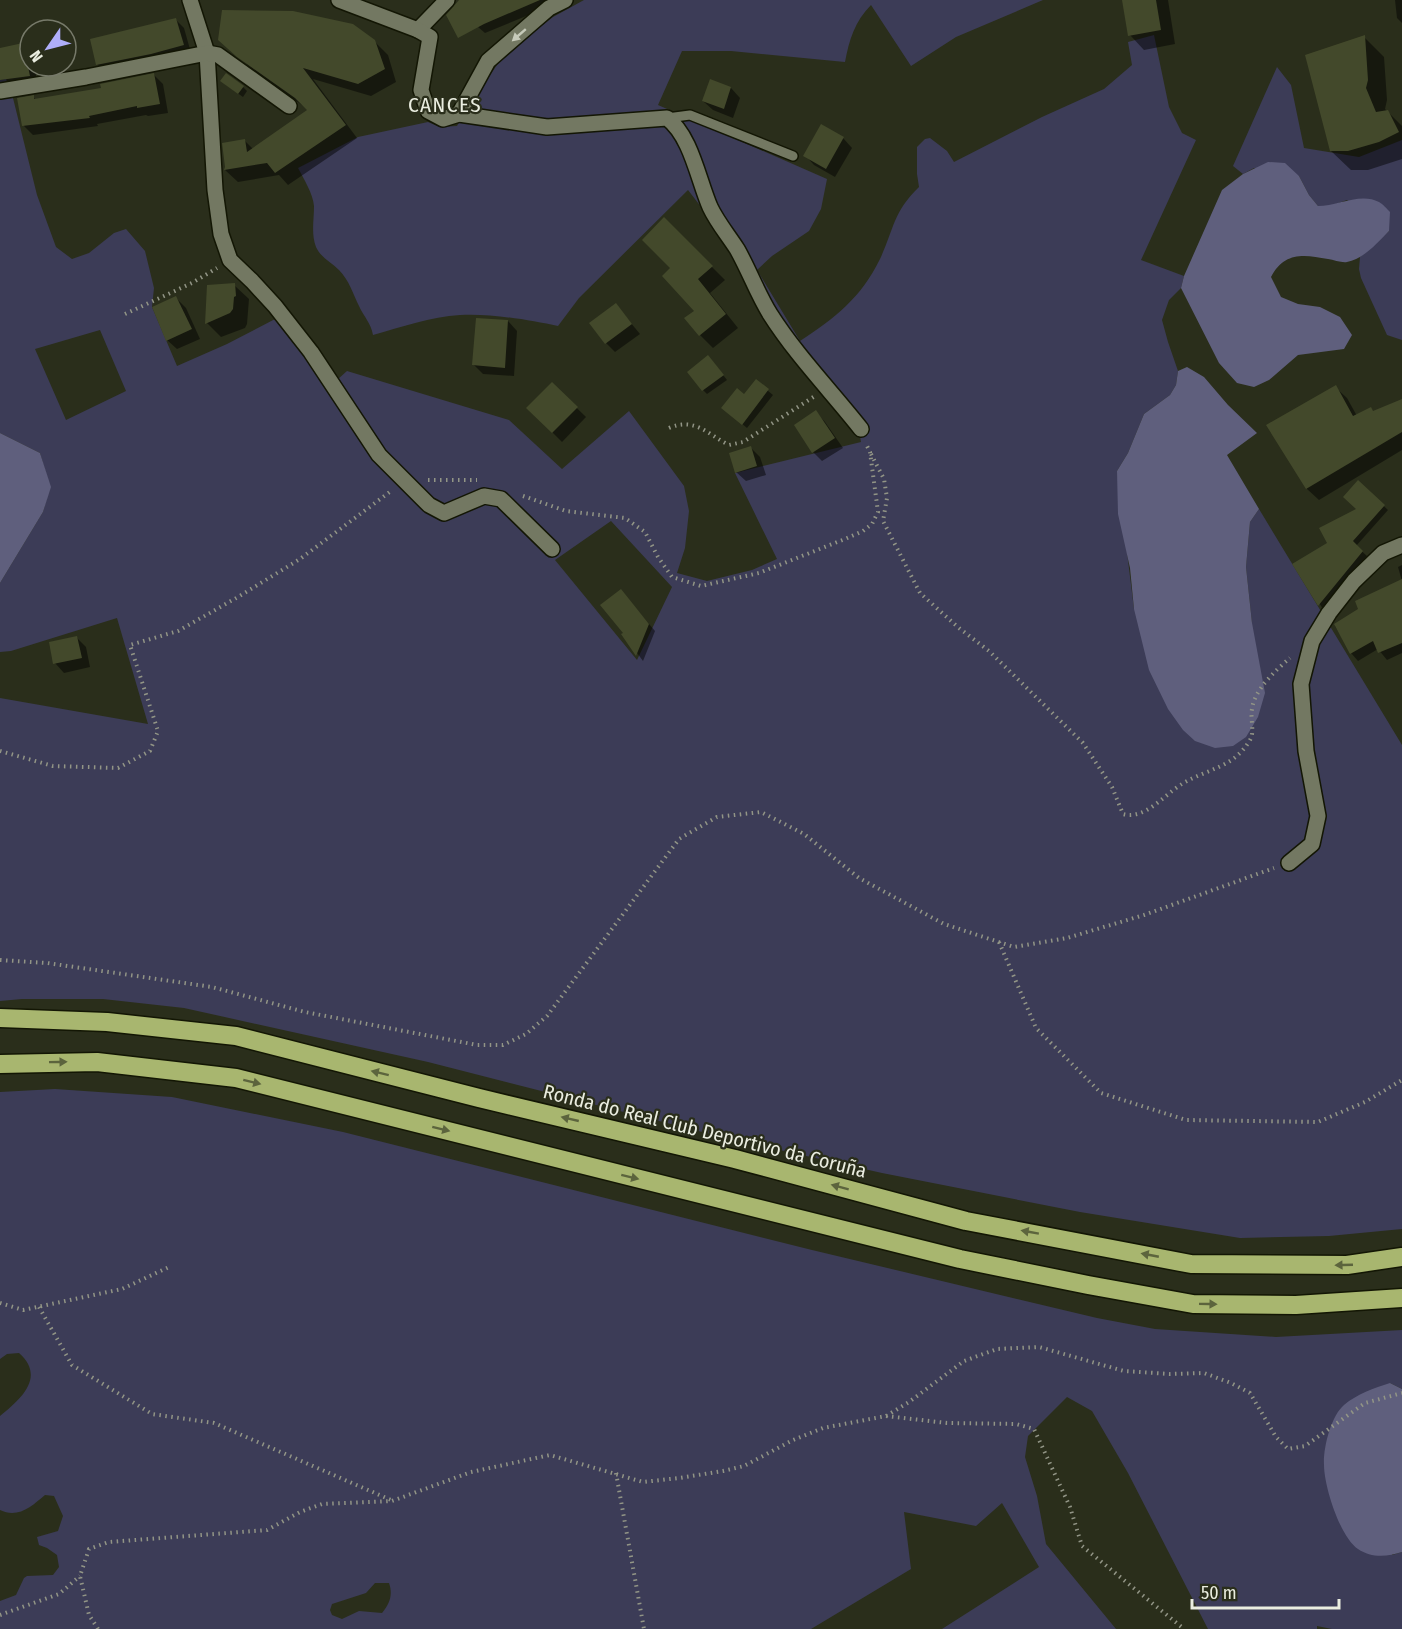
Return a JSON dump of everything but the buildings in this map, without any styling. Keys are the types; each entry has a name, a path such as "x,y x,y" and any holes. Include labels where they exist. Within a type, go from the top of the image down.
{"highway":[{"name":"Ronda do Real Club Deportivo da Coruña","path":"0,1018 107,1022 236,1036 479,1098 735,1159 966,1221 1191,1264 1347,1265 1402,1257"},
{"path":"0,1064 97,1062 236,1078 960,1259 1088,1286 1192,1304 1296,1305 1402,1298"}],"street":[{"path":"190,0 207,53 215,190 220,234 230,260 282,315 311,352 380,455 429,505 444,513 484,496 501,499 552,549"},
{"path":"339,0 418,30 430,37 421,90 428,111 443,119 459,114 547,127 667,117 677,125 711,209 738,252 765,306 793,346 861,429"},
{"path":"418,30 447,0"},
{"path":"459,114 488,62 549,8 565,0"},
{"path":"0,91 207,53 218,55 289,106"},
{"path":"1289,863 1312,844 1318,816 1306,751 1301,684 1312,641 1329,613 1354,581 1383,553 1402,545"}],"lane":[{"path":"667,117 690,115 793,156"}],"path":[{"path":"125,314 192,283 230,260"},
{"path":"669,428 688,424 701,428 729,445 743,442 828,387"},
{"path":"861,429 884,479 887,498 883,521 920,593 989,651 1083,743 1112,788 1123,814 1130,816 1151,808 1183,783 1200,777 1239,756 1252,738 1252,707 1258,693 1285,662 1312,641"},
{"path":"519,494 566,511 625,518 645,532 672,577 701,586 759,573 845,539 872,524 878,512 869,450"},
{"path":"0,751 53,766 118,768 150,751 158,731 130,645 178,631 238,597 300,559 375,505 404,480 481,480"},
{"path":"0,960 48,963 212,987 305,1012 477,1045 503,1045 526,1034 547,1016 679,840 717,817 761,812 804,834 859,878 944,924 1014,947 1067,938 1144,915 1289,863"},
{"path":"999,942 1036,1028 1101,1093 1186,1120 1318,1122 1365,1102 1402,1080"},
{"path":"0,1303 23,1310 122,1289 169,1267"},
{"path":"39,1306 72,1365 152,1414 214,1423 392,1501"},
{"path":"885,1416 909,1402 964,1361 997,1349 1040,1347 1124,1371 1170,1374 1204,1372 1231,1383 1250,1394 1276,1437 1288,1449 1305,1446 1365,1403 1402,1393"},
{"path":"0,1615 59,1594 80,1576 89,1549 109,1542 267,1530 300,1512 322,1504 392,1501 471,1472 550,1455 643,1482 723,1471 744,1466 793,1440 823,1428 885,1416 947,1423 1016,1424 1034,1430 1070,1507 1082,1546 1184,1629"},
{"path":"616,1473 644,1629"},
{"path":"80,1576 89,1615 98,1629"}],"shaded area":[{"path":"584,0 1043,0 956,37 911,66 871,5 854,31 845,62 731,51 682,51 658,105 827,179 821,209 809,231 772,256 757,270 800,341 846,306 873,273 899,213 919,187 917,147 925,139 930,138 947,151 954,162 1042,117 1104,89 1132,65 1128,42 1154,35 1169,107 1182,133 1196,140 1141,260 1184,276 1181,288 1169,300 1162,320 1178,371 1176,385 1170,395 1144,414 1128,453 1117,471 1134,609 1252,623 1246,567 1250,522 1259,509 1402,745 1402,1229 1329,1236 1240,1238 1080,1212 882,1173 718,1136 428,1062 184,1008 103,999 0,1001 0,698 148,724 117,618 11,651 0,652 0,583 43,512 50,487 40,453 0,433 0,80 6,79 12,94 37,195 56,247 72,259 89,253 114,233 126,229 145,251 154,288 152,307 177,366 227,344 277,318 337,380 347,371 509,420 562,469 629,411 684,486 689,511 685,548 677,573 707,581 752,570 777,559 735,473 861,442 860,436 774,335 712,221 688,190 579,298 558,326 496,316 460,315 427,320 373,335 346,278 316,247 313,232 313,201 298,168 358,137 428,122 440,127 457,126 504,55 553,17","holes":["100,330 126,391 66,420 35,349","611,521 672,587 637,660 555,560"]},
{"path":"1277,67 1291,85 1304,148 1359,157 1402,140 1402,340 1387,335 1359,269 1360,257 1389,231 1347,200 1330,206 1318,206 1299,176 1254,168 1243,174 1233,166"},
{"path":"1268,162 1285,163 1299,176 1318,206 1365,198 1379,202 1390,212 1389,231 1370,250 1353,260 1343,262 1302,256 1288,259 1276,269 1271,277 1281,297 1298,304 1320,307 1340,317 1352,335 1344,349 1298,355 1269,380 1254,387 1237,383 1219,363 1181,288 1184,276 1222,190 1243,174"},
{"path":"1187,367 1204,377 1228,405 1257,433 1227,455 1259,509 1250,522 1246,567 1252,623 1265,693 1258,717 1246,737 1233,746 1215,748 1195,741 1183,730 1168,709 1149,670 1134,609 1130,568 1118,514 1117,471 1128,453 1144,414 1170,395 1176,385 1178,371"},
{"path":"0,433 40,453 51,487 43,512 0,583"},
{"path":"55,1089 172,1097 343,1132 812,1250 1097,1318 1155,1329 1276,1337 1402,1330 1402,1389 1390,1383 1392,1555 1402,1552 1402,1629 1332,1629 1317,1626 1317,1629 1208,1629 1128,1473 1092,1411 1067,1397 1028,1436 1025,1457 1037,1496 1046,1544 1116,1629 942,1629 1039,1567 1002,1503 976,1526 904,1512 911,1569 811,1629 0,1629 0,1601 16,1595 27,1576 53,1575 59,1567 57,1555 39,1545 37,1537 58,1531 63,1516 54,1496 45,1495 30,1507 19,1512 0,1510 0,1416 28,1387 30,1371 27,1362 19,1353 7,1354 0,1359 0,1092","holes":["375,1583 389,1583 390,1599 382,1613 359,1611 342,1619 332,1615 330,1610 332,1604 366,1593"]},
{"path":"1390,1383 1402,1389 1402,1552 1379,1556 1358,1549 1345,1534 1330,1498 1324,1458 1326,1441 1339,1410 1360,1395"}],"district":[{"name":"CANCES","path":"445,105"}]}
